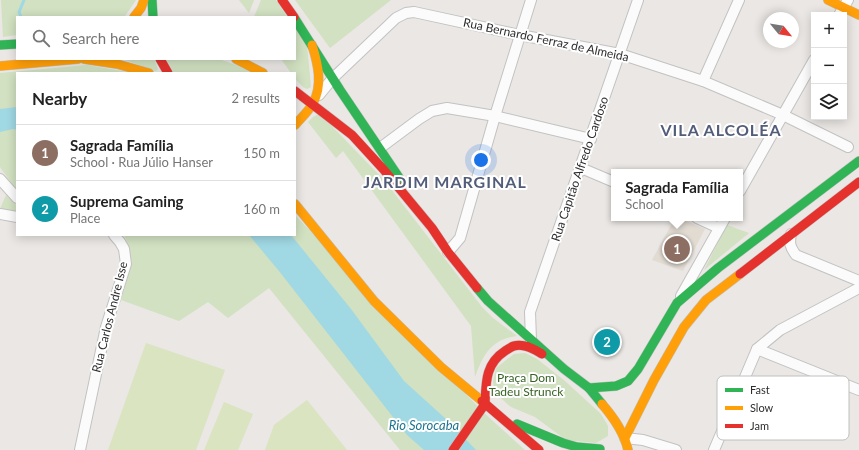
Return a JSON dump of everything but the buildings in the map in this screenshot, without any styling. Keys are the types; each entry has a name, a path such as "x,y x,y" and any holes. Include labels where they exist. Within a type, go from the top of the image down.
{"main road":[{"path":"135,16 142,8 144,0"},
{"path":"152,0 153,16"},
{"path":"282,0 293,16"},
{"path":"828,0 859,15"},
{"path":"296,21 448,252 488,301 564,369"},
{"path":"0,45 16,44"},
{"path":"296,124 313,103 316,96 319,67 312,45"},
{"path":"0,66 62,60"},
{"path":"91,60 117,64 145,72"},
{"path":"161,60 167,72"},
{"path":"238,60 262,72"},
{"path":"296,92 313,103 352,135 384,170 432,228"},
{"path":"589,388 616,386 628,381 638,369 677,303 718,268 859,161"},
{"path":"503,418 563,443 577,447 604,447 625,438 654,380 684,327 706,300 859,182"},
{"path":"296,205 374,301 441,367 539,450"},
{"path":"453,450 486,404 486,384 490,366 497,356 514,345 526,346 537,351 589,388 612,416 625,438 628,450"}],"street":[{"path":"448,252 460,238 495,116 531,0"},
{"name":"Rua Capitão Alfredo Cardoso","path":"528,337 530,312 638,0"},
{"path":"703,81 739,0"},
{"name":"Rua Bernardo Ferraz de Almeida","path":"313,103 333,78 396,18 406,13 414,12 520,35 620,54 703,81 783,115 848,147"},
{"path":"743,186 811,65"},
{"path":"380,148 432,111 447,108 495,116 591,139"},
{"path":"581,168 611,181"},
{"path":"0,179 16,197"},
{"path":"0,185 0,193"},
{"path":"0,214 16,217"},
{"path":"704,221 719,228"},
{"path":"677,303 723,221"},
{"path":"791,234 789,242 796,255 859,281"},
{"name":"Rua Carlos Andre Isse","path":"80,450 106,327 126,264 124,249 115,236"},
{"path":"746,376 757,349 780,330 859,288"},
{"path":"757,349 824,376"},
{"path":"849,386 859,390"},
{"path":"625,438 642,440 676,450"},
{"path":"714,450 718,440"}],"shaded area":[{"path":"673,221 686,221 705,229 683,271 652,260"}],"green space":[{"path":"1,0 136,0 125,16 16,16 16,35 3,37"},
{"path":"239,0 254,0 249,13"},
{"path":"261,0 276,0 286,16 254,16"},
{"path":"295,0 391,0 330,48"},
{"path":"296,29 307,45 311,87 307,89 303,87 296,80 296,72 290,72 282,60 296,60"},
{"path":"125,60 154,60 158,69 156,71"},
{"path":"167,60 222,60 250,72 173,72"},
{"path":"87,65 128,72 16,72 16,190 0,167 0,73"},
{"path":"317,115 322,116 384,180 482,307 493,318 517,336 494,344 485,355 475,377 471,326 343,151 336,158 308,122"},
{"path":"6,195 16,205 16,212 0,209"},
{"path":"296,216 484,413 525,450 400,450 269,288 228,318 208,302 179,321 121,300 132,263 129,247 124,236 296,236"},
{"path":"727,225 749,233 704,270"},
{"path":"146,343 225,370 196,450 108,450"},
{"name":"Praça Dom Tadeu Strunck","path":"525,353 537,359 565,381 601,414 608,426 608,436 596,443 566,440 535,417 511,407 495,393 493,382 496,368 514,354"},
{"path":"307,400 347,450 265,450 274,425"},
{"path":"224,402 253,414 238,450 204,450"}],"water":[{"path":"16,107 16,130 0,132 0,109"},
{"name":"Rio Sorocaba","path":"250,236 292,236 351,309 404,381 447,420 476,450 424,450 407,435"}],"waterway":[{"path":"21,16 19,12 24,0"}],"traffic: fast":[{"path":"152,0 153,16"},
{"path":"296,21 340,90 400,179"},
{"path":"0,45 16,44"},
{"path":"589,388 616,386 628,381 638,369 677,303 718,268 859,161"},
{"path":"477,288 488,301 564,369 589,388 602,404"},
{"path":"517,424 563,443 577,447 600,449"}],"traffic: slow":[{"path":"135,16 141,8 144,0"},
{"path":"828,0 859,15"},
{"path":"296,124 311,106 318,89 318,67 312,45"},
{"path":"0,66 67,60"},
{"path":"91,60 117,64 145,72"},
{"path":"238,60 261,72"},
{"path":"296,205 374,301 441,367 482,401"},
{"path":"625,438 654,380 684,327 706,300 740,274"},
{"path":"602,404 618,426 624,437 628,450"}],"traffic: jam":[{"path":"282,0 293,16"},
{"path":"161,60 167,72"},
{"path":"296,92 352,135 384,170 432,228 448,252 477,288"},
{"path":"740,274 859,182"},
{"path":"485,404 486,381 490,368 498,356 510,348 519,345 529,347 542,354"},
{"path":"482,401 539,450"},
{"path":"453,450 485,404"}],"place":[{"name":"Sagrada Família","path":"677,249"},
{"name":"Suprema Gaming","path":"607,342"}],"district":[{"name":"VILA ALCOLÉA","path":"721,130"},
{"name":"JARDIM MARGINAL","path":"445,182"}]}
